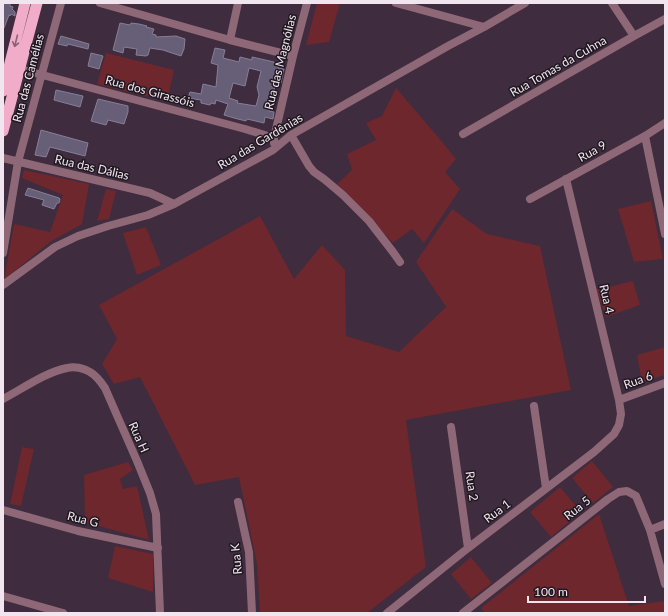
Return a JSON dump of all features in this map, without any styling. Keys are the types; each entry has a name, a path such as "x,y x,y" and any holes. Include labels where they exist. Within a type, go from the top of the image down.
{"highway":[{"path":"3,91 5,78 26,3"},
{"path":"3,131 38,3"}],"street":[{"name":"Rua das Camélias","path":"3,253 18,162 61,3"},
{"path":"100,3 292,56"},
{"path":"230,40 238,3"},
{"name":"Rua das Magnólias","path":"273,150 274,138 292,56 307,3"},
{"path":"396,3 484,27"},
{"name":"Rua das Gardênias","path":"3,285 55,247 78,236 148,215 174,204 273,150 291,135 525,3"},
{"path":"612,3 634,36"},
{"name":"Rua Tomas da Cuhna","path":"463,134 665,19"},
{"name":"Rua dos Girassóis","path":"20,69 274,138"},
{"name":"Rua 9","path":"530,199 645,136 665,123"},
{"path":"291,135 314,172 343,195 369,221 400,262"},
{"path":"645,136 663,218 665,234"},
{"name":"Rua das Dálias","path":"3,158 150,193 174,204"},
{"name":"Rua 4","path":"566,179 619,400 621,414 619,425"},
{"name":"Rua H","path":"3,399 51,373 68,367 79,368 90,372 98,378 105,388 150,493 156,514 160,613"},
{"name":"Rua 6","path":"619,400 665,383"},
{"path":"534,406 546,488"},
{"name":"Rua 1","path":"387,613 468,548 604,443 614,434 619,425"},
{"name":"Rua 2","path":"451,427 468,548"},
{"name":"Rua 5","path":"468,611 608,499 619,492 627,491 636,496 650,530 665,584"},
{"name":"Rua K","path":"238,502 249,552 252,613"},
{"name":"Rua G","path":"3,510 78,530 158,548"},
{"path":"650,530 665,524"},
{"path":"3,596 63,613"}],"shaded area":[{"path":"317,3 340,3 329,42 306,45"},
{"path":"106,53 174,70 167,101 97,84"},
{"path":"396,88 456,159 445,172 460,189 424,243 412,229 393,243 337,184 352,170 347,154 376,140 366,123 382,116"},
{"path":"24,170 89,184 82,224 50,242 4,280 14,224 50,232 63,195 22,178"},
{"path":"106,189 116,191 109,219 97,221"},
{"path":"651,201 663,259 634,262 618,209"},
{"path":"452,209 487,234 540,246 571,390 406,420 426,567 367,613 260,613 257,564 239,477 195,485 140,377 114,384 102,364 117,339 99,305 260,216 294,279 322,245 345,270 346,336 399,352 446,307 416,262"},
{"path":"146,227 161,265 137,275 123,233"},
{"path":"633,281 640,305 606,317 596,290"},
{"path":"665,347 665,375 642,382 637,355"},
{"path":"22,447 34,449 21,506 10,504"},
{"path":"592,461 613,487 593,503 572,478"},
{"path":"128,462 133,470 120,479 123,489 137,486 149,540 85,522 84,475"},
{"path":"560,487 581,512 551,537 530,512"},
{"path":"599,514 629,606 665,601 665,613 485,613 481,608"},
{"path":"115,546 153,554 153,592 108,578"},
{"path":"471,557 492,583 471,599 451,574"}],"building":[{"path":"3,3 10,3 10,6 13,7 12,9 15,12 15,16 11,14 10,16 9,15 4,28 3,28"},
{"path":"120,23 130,25 131,23 147,26 146,27 154,29 152,34 156,35 156,37 176,36 185,39 184,49 181,56 163,50 150,48 148,55 146,56 136,55 137,49 124,47 123,53 113,50"},
{"path":"61,36 89,44 88,49 68,44 67,46 58,44"},
{"path":"215,48 225,50 223,58 239,62 240,57 252,60 252,57 278,63 278,68 284,69 281,83 276,82 269,111 274,112 273,119 265,117 264,123 247,119 246,121 224,115 228,104 216,100 215,104 211,103 210,105 201,103 201,100 188,98 190,92 201,94 203,84 216,87 218,65 211,63","holes":["249,68 261,71 257,87 259,95 256,106 237,103 238,101 229,98 233,83 245,86"]},
{"path":"91,53 103,56 99,69 88,66"},
{"path":"56,90 83,96 80,107 54,100"},
{"path":"98,99 128,106 128,112 124,124 108,120 106,125 91,121"},
{"path":"41,130 88,143 85,156 50,147 46,157 35,155"},
{"path":"28,188 59,198 59,203 57,203 54,209 42,205 44,200 25,195"}]}
